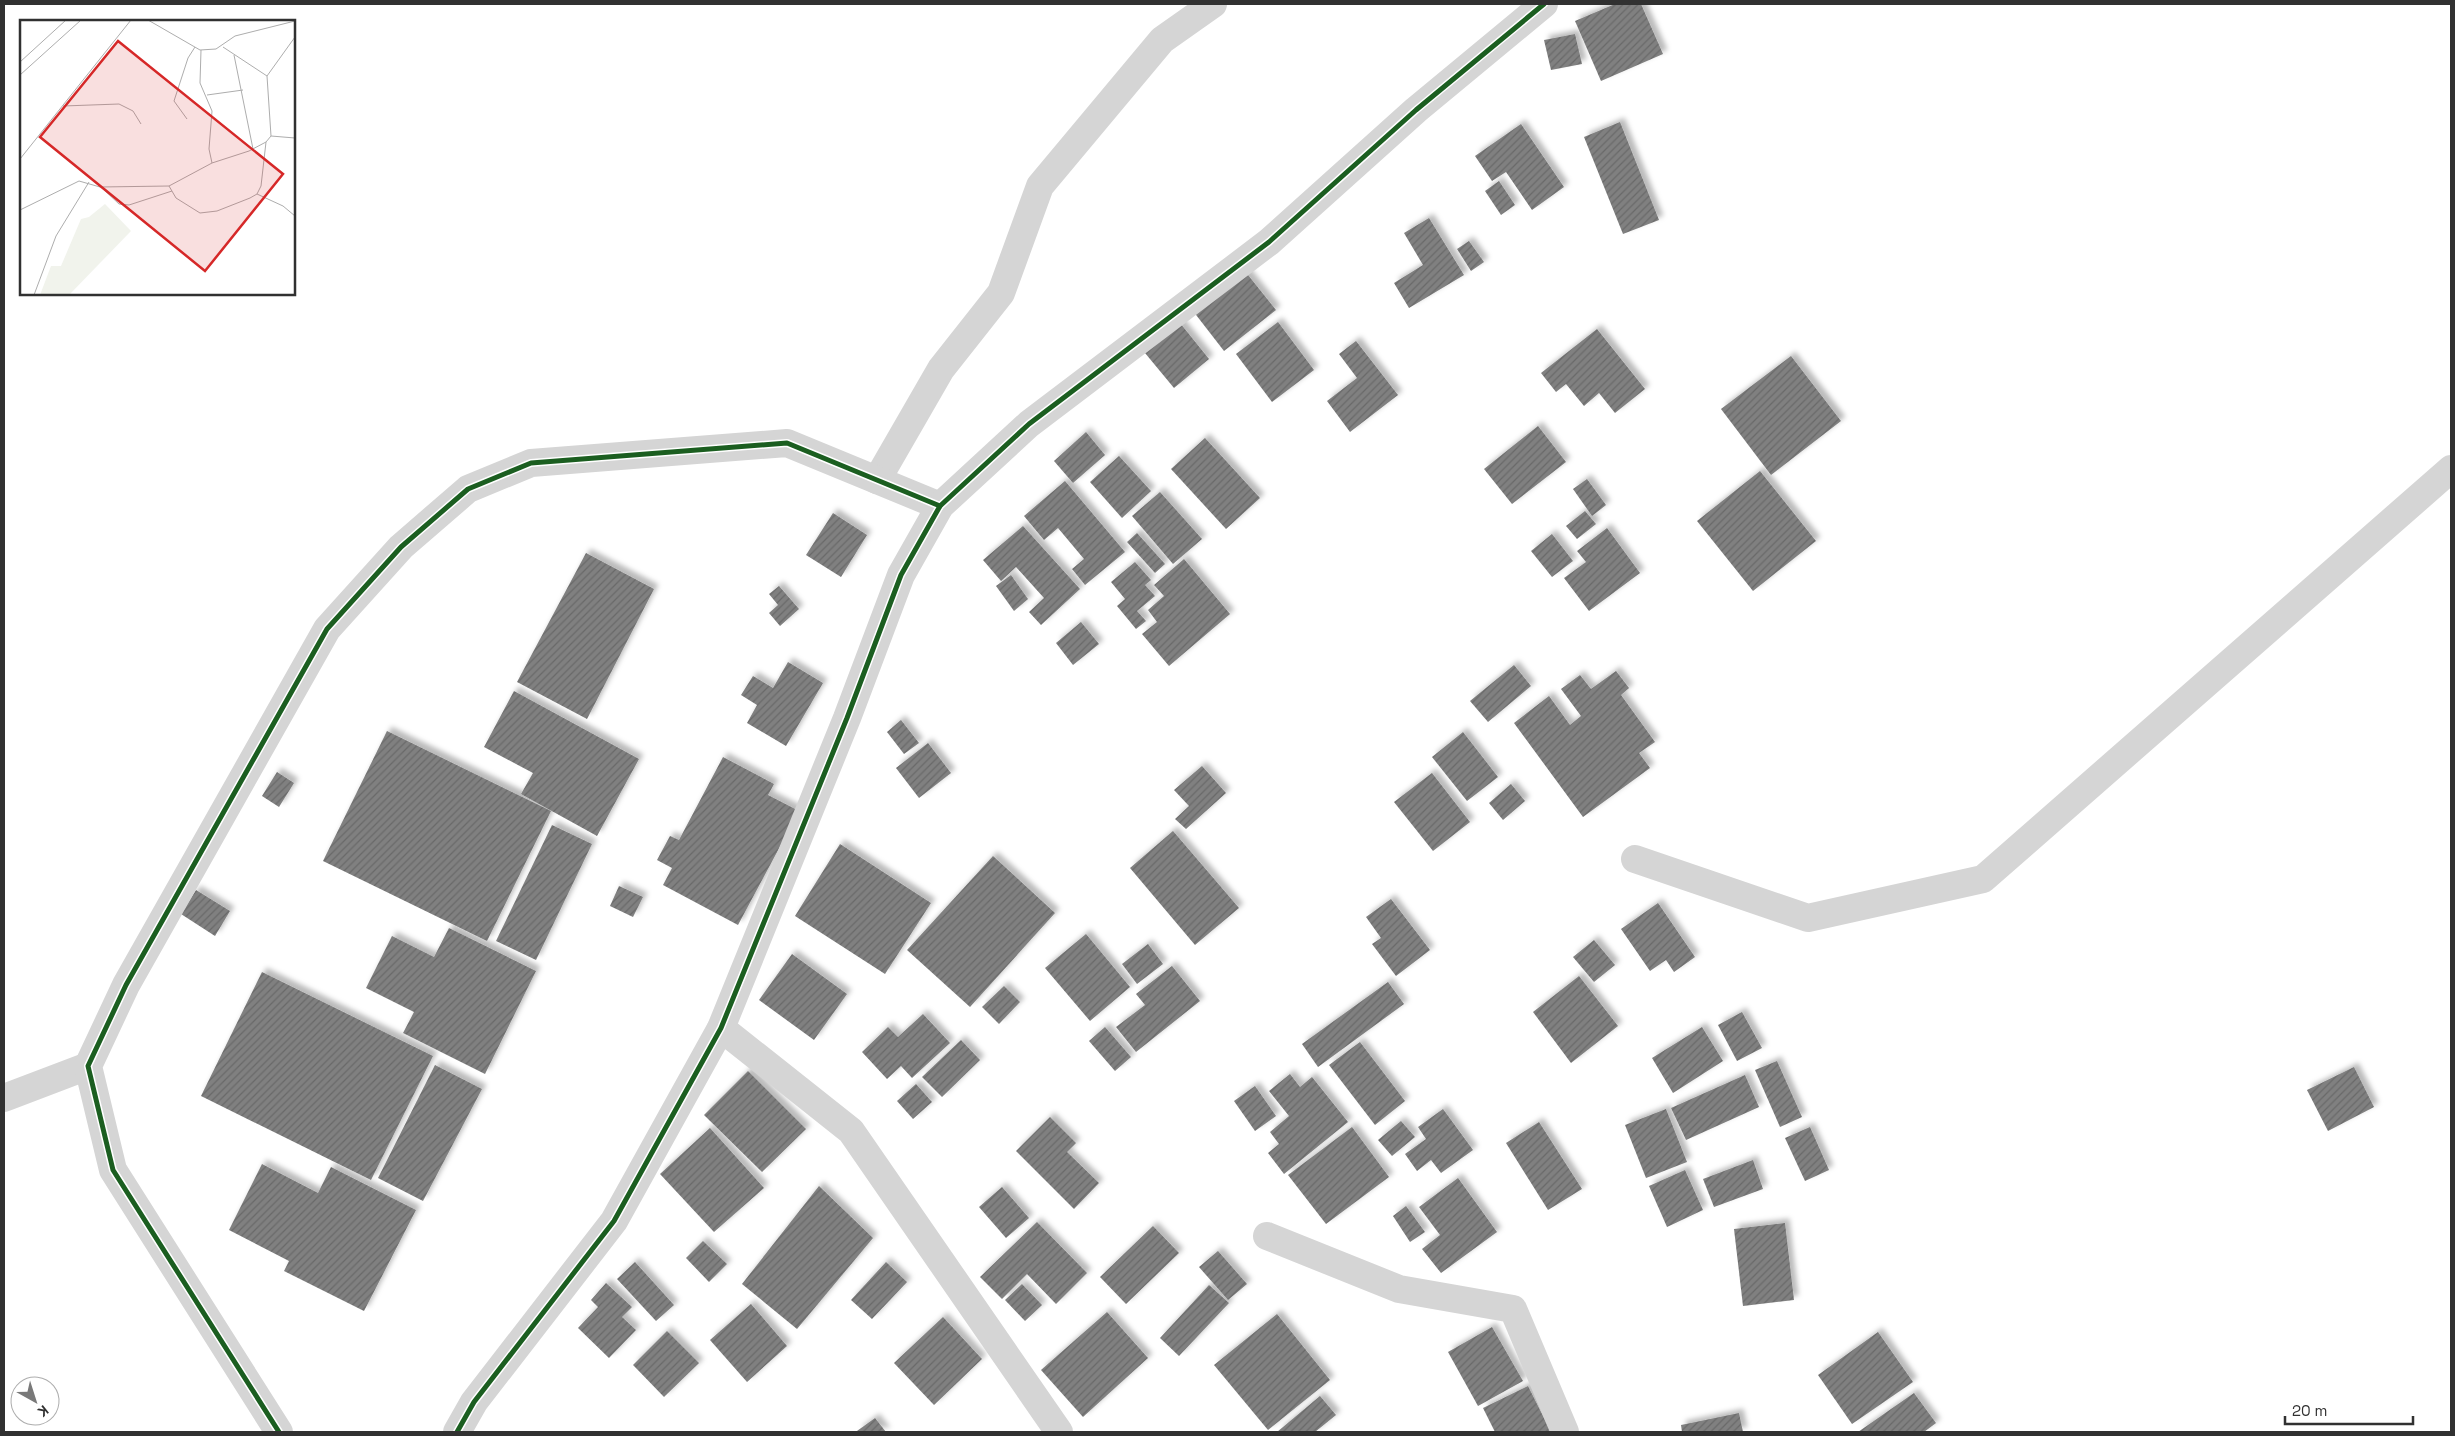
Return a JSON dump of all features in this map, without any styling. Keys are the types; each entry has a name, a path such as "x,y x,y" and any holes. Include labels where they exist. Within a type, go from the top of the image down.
{"street":[{"path":"877,480 941,369 1001,292 1040,186 1162,40 1213,4"},
{"path":"457,1432 474,1402 614,1221 721,1028 847,718 901,575 940,506 1030,424 1269,242 1416,110 1544,4"},
{"path":"279,1432 113,1170 88,1066 126,985 326,629 401,547 468,489 531,463 787,443 940,506"},
{"path":"1635,859 1808,918 1984,879 2451,469"},
{"path":"721,1028 851,1131 1059,1432"},
{"path":"4,1098 88,1066"},
{"path":"1268,1236 1399,1289 1513,1309 1564,1432"}],"building":[{"path":"1615,4 1641,4 1663,54 1601,81 1575,21"},
{"path":"1575,34 1582,64 1551,70 1544,40"},
{"path":"1620,122 1659,220 1623,234 1584,137"},
{"path":"1521,124 1564,187 1532,210 1506,172 1492,181 1475,156"},
{"path":"1499,181 1515,205 1501,215 1485,191"},
{"path":"1429,218 1464,275 1409,308 1394,283 1423,265 1404,233"},
{"path":"1469,241 1484,262 1471,271 1457,249"},
{"path":"1244,270 1276,310 1224,351 1193,311"},
{"path":"1278,322 1314,370 1272,402 1236,354"},
{"path":"1180,323 1209,359 1174,388 1145,353"},
{"path":"1597,329 1645,389 1615,413 1599,393 1584,406 1566,384 1556,392 1541,373"},
{"path":"1356,341 1398,395 1350,432 1327,401 1357,378 1339,354"},
{"path":"1791,356 1841,421 1771,475 1721,409"},
{"path":"1538,426 1566,462 1512,504 1484,469"},
{"path":"1086,432 1105,455 1073,483 1054,461"},
{"path":"1205,438 1260,498 1226,529 1171,469"},
{"path":"1119,456 1151,491 1122,518 1090,482"},
{"path":"1760,471 1816,541 1753,591 1697,521"},
{"path":"1587,479 1606,505 1592,516 1573,489"},
{"path":"1065,481 1125,552 1085,585 1072,569 1084,559 1058,528 1044,540 1024,516"},
{"path":"1160,492 1202,539 1173,564 1132,516"},
{"path":"1585,511 1596,524 1577,539 1566,526"},
{"path":"833,513 867,535 841,577 806,555"},
{"path":"1023,526 1080,589 1041,625 1029,612 1044,598 1016,567 1001,581 983,560"},
{"path":"1607,528 1640,573 1589,611 1564,578 1586,562 1577,551"},
{"path":"1137,533 1165,564 1155,573 1127,542"},
{"path":"1552,534 1573,561 1552,577 1531,551"},
{"path":"586,553 654,589 587,719 517,682"},
{"path":"1184,559 1230,614 1169,666 1142,634 1157,622 1148,610 1164,596 1154,585"},
{"path":"1135,562 1151,580 1145,585 1155,596 1137,611 1146,621 1136,629 1117,606 1125,599 1111,582"},
{"path":"1011,575 1028,599 1014,611 996,586"},
{"path":"779,586 799,609 780,626 769,613 778,605 769,594"},
{"path":"1081,622 1099,644 1073,665 1056,643"},
{"path":"788,662 823,683 786,746 747,723 757,705 741,695 753,676 773,688"},
{"path":"1514,665 1531,686 1488,722 1470,701"},
{"path":"1616,671 1629,688 1621,695 1655,742 1639,753 1650,768 1583,817 1514,723 1549,696 1570,725 1581,716 1561,689 1580,675 1591,689"},
{"path":"514,691 639,759 597,836 521,794 533,773 484,747"},
{"path":"901,720 919,743 904,754 887,732"},
{"path":"387,731 551,811 487,941 323,861"},
{"path":"1463,732 1498,777 1467,801 1432,757"},
{"path":"928,743 951,773 919,798 896,768"},
{"path":"723,757 774,784 768,795 799,811 738,925 663,885 672,868 657,860 670,836 679,840"},
{"path":"1202,766 1226,793 1186,829 1175,819 1189,806 1174,790"},
{"path":"277,772 294,783 279,807 262,796"},
{"path":"1432,773 1470,822 1433,851 1394,802"},
{"path":"1511,784 1525,801 1503,820 1489,803"},
{"path":"552,825 592,844 536,960 496,941"},
{"path":"1173,831 1239,908 1195,945 1130,868"},
{"path":"840,844 931,903 885,974 795,916"},
{"path":"993,856 1055,913 970,1007 907,950"},
{"path":"619,886 643,897 633,917 610,906"},
{"path":"196,890 230,911 215,936 181,914"},
{"path":"1391,899 1430,950 1396,976 1372,944 1381,938 1366,917"},
{"path":"1658,903 1695,957 1674,972 1666,960 1650,971 1621,929"},
{"path":"449,928 536,971 485,1074 403,1033 414,1012 366,988 392,936 434,957"},
{"path":"1086,934 1130,987 1090,1021 1045,968"},
{"path":"1594,940 1615,965 1594,982 1573,957"},
{"path":"1148,944 1163,964 1137,984 1122,964"},
{"path":"792,954 847,994 814,1040 759,1000"},
{"path":"1172,966 1200,1001 1136,1052 1116,1027 1145,1005 1136,994"},
{"path":"262,972 433,1056 371,1180 201,1096"},
{"path":"1579,976 1618,1026 1571,1063 1533,1012"},
{"path":"1388,982 1404,1004 1318,1067 1302,1044"},
{"path":"1004,986 1020,1002 999,1024 982,1007"},
{"path":"1742,1012 1762,1048 1737,1061 1718,1025"},
{"path":"923,1014 950,1043 912,1078 901,1066 887,1079 862,1052 888,1027 898,1037"},
{"path":"1105,1027 1131,1057 1115,1071 1089,1041"},
{"path":"1702,1027 1723,1061 1673,1093 1652,1058"},
{"path":"961,1040 980,1060 942,1097 922,1077"},
{"path":"1360,1042 1405,1101 1375,1125 1329,1065"},
{"path":"1777,1061 1802,1117 1780,1127 1755,1070"},
{"path":"435,1065 482,1089 423,1201 378,1178"},
{"path":"2354,1067 2374,1107 2328,1131 2307,1090"},
{"path":"748,1071 806,1129 762,1172 704,1115"},
{"path":"1290,1074 1300,1087 1312,1077 1348,1122 1284,1174 1268,1153 1279,1144 1270,1132 1289,1116 1269,1091"},
{"path":"1745,1075 1759,1107 1686,1140 1671,1108"},
{"path":"916,1084 932,1102 913,1119 897,1101"},
{"path":"1255,1086 1276,1116 1255,1131 1234,1101"},
{"path":"1443,1109 1473,1150 1441,1173 1431,1160 1417,1171 1405,1154 1426,1139 1418,1127"},
{"path":"1666,1109 1687,1162 1646,1178 1625,1125"},
{"path":"1050,1117 1076,1143 1067,1152 1099,1183 1074,1209 1016,1151"},
{"path":"1401,1121 1415,1137 1392,1156 1378,1140"},
{"path":"1539,1122 1582,1189 1548,1210 1506,1143"},
{"path":"1352,1127 1389,1177 1326,1224 1288,1175"},
{"path":"1810,1127 1829,1170 1805,1181 1785,1138"},
{"path":"710,1128 764,1188 714,1232 660,1174"},
{"path":"1753,1160 1763,1189 1714,1207 1703,1179"},
{"path":"262,1164 318,1193 331,1167 416,1210 364,1311 284,1271 289,1261 229,1230"},
{"path":"1685,1170 1703,1210 1667,1227 1649,1186"},
{"path":"1458,1178 1497,1232 1441,1273 1422,1249 1440,1235 1419,1207"},
{"path":"819,1186 873,1238 797,1329 742,1284"},
{"path":"1002,1187 1029,1218 1006,1238 979,1207"},
{"path":"1406,1206 1425,1232 1410,1242 1393,1216"},
{"path":"1037,1222 1087,1273 1056,1304 1027,1274 1002,1299 980,1277"},
{"path":"1785,1223 1794,1300 1743,1306 1734,1229"},
{"path":"1153,1226 1179,1253 1126,1304 1100,1277"},
{"path":"703,1241 727,1264 709,1282 686,1258"},
{"path":"1218,1251 1247,1284 1228,1300 1199,1267"},
{"path":"635,1262 674,1305 656,1321 617,1279"},
{"path":"886,1262 907,1282 872,1319 851,1300"},
{"path":"606,1283 632,1307 622,1317 636,1330 609,1358 578,1328 598,1307 591,1300"},
{"path":"1022,1284 1042,1305 1025,1321 1005,1300"},
{"path":"1209,1285 1229,1303 1179,1356 1160,1338"},
{"path":"751,1304 787,1346 747,1382 710,1340"},
{"path":"1107,1312 1148,1358 1083,1417 1041,1370"},
{"path":"1277,1314 1330,1380 1268,1430 1214,1365"},
{"path":"943,1317 982,1359 934,1405 894,1363"},
{"path":"1492,1327 1523,1381 1478,1406 1448,1352"},
{"path":"667,1331 699,1363 664,1397 633,1365"},
{"path":"1878,1332 1913,1382 1852,1424 1818,1375"},
{"path":"1528,1386 1551,1432 1495,1432 1483,1408"},
{"path":"1914,1393 1936,1423 1924,1432 1858,1432"},
{"path":"1320,1396 1336,1415 1315,1432 1277,1432"},
{"path":"1739,1413 1743,1432 1682,1432 1681,1425"},
{"path":"875,1418 886,1432 857,1431"}],"cycle path":[{"path":"457,1432 474,1402 614,1221 721,1028 847,718 901,575 940,506 1029,424 1269,242 1416,110 1544,4"},
{"path":"279,1432 113,1170 88,1066 126,985 327,629 401,547 468,489 531,463 787,443 940,506"}]}
